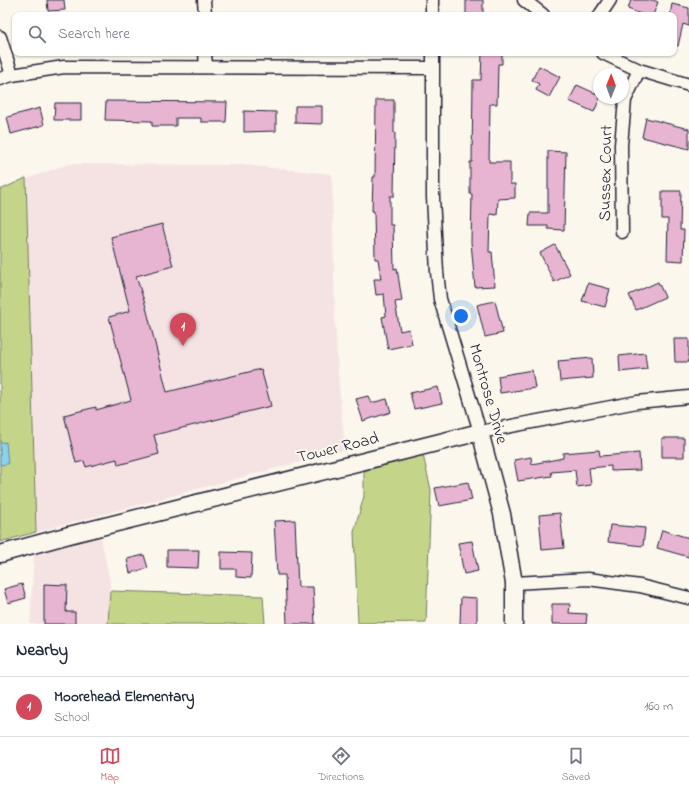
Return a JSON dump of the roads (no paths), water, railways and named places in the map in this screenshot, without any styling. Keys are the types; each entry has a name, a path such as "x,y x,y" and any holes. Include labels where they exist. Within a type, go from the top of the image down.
{"street":[{"path":"204,0 205,12"},
{"path":"432,0 432,12"},
{"path":"524,0 539,12"},
{"path":"602,12 610,0"},
{"path":"0,37 12,75"},
{"path":"205,56 206,66"},
{"name":"Montrose Drive","path":"433,56 433,197 436,272 440,299 480,432 502,514 514,583 514,624"},
{"path":"609,56 638,70 689,85"},
{"path":"0,79 12,75 64,67 206,66 433,68"},
{"name":"Sussex Court","path":"622,232 621,146 625,100 638,70"},
{"name":"Tower Road","path":"0,554 69,535 480,432 637,402 689,397"},
{"path":"514,583 588,579 640,586 689,598"}],"water":[{"path":"6,442 8,464 0,465 0,443"}],"place":[{"name":"Moorehead Elementary","path":"183,346"}]}
